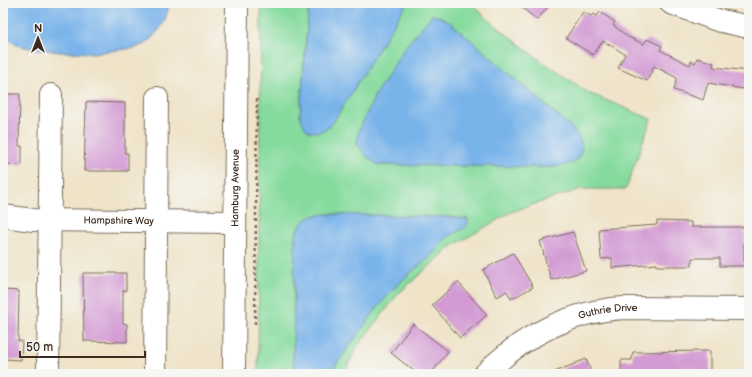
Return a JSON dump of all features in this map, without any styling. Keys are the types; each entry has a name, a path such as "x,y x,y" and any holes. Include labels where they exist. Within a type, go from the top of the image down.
{"street":[{"name":"Hamburg Avenue","path":"234,374 237,3"},
{"path":"671,3 717,20 749,27"},
{"path":"48,374 51,95"},
{"path":"155,374 157,98"},
{"name":"Hampshire Way","path":"3,216 33,220 235,222"},
{"name":"Guthrie Drive","path":"485,374 509,352 534,336 562,322 591,313 608,309 624,308 749,309"}],"path":[{"path":"255,327 257,97"}],"green space":[{"path":"261,3 309,3 300,116 332,124 407,3 472,3 485,17 537,58 589,93 651,119 626,189 581,189 511,212 451,247 399,293 356,348 344,374 329,374 377,308 396,286 431,256 446,238 466,227 468,219 451,217 316,215 297,229 295,237 293,361 299,374 258,374","holes":["432,15 441,17 451,23 572,128 564,165 554,167 378,165"]}],"water":[{"path":"3,3 170,3 165,20 159,30 146,44 135,48 94,53 60,52 24,47 12,42 3,34"},
{"path":"309,3 407,3 332,124 325,130 314,132 310,132 305,128 300,116"},
{"path":"432,15 441,17 451,23 572,128 580,140 582,147 580,154 575,161 567,165 554,167 378,165 367,157 357,144 359,131 375,95 406,46"},
{"path":"317,215 451,217 468,219 468,224 466,227 446,238 431,256 396,286 377,308 329,374 299,374 293,362 295,237 300,226 307,219"}],"building":[{"path":"517,3 551,3 537,20"},
{"path":"583,12 591,16 593,14 597,16 600,12 615,22 613,25 628,37 644,44 647,39 662,46 660,50 690,65 691,61 695,63 697,58 714,63 713,67 749,71 749,90 708,83 703,100 674,90 677,78 654,66 647,81 618,68 625,54 603,41 593,55 566,38"},
{"path":"3,94 20,94 19,146 22,146 22,165 3,164"},
{"path":"86,102 125,103 125,153 128,153 128,171 84,171"},
{"path":"657,221 691,222 691,227 744,227 744,266 720,266 720,258 692,258 692,266 657,266 657,264 612,268 612,258 601,259 599,229 657,225"},
{"path":"573,232 586,271 551,280 540,241"},
{"path":"513,253 533,287 511,299 507,291 497,297 483,270"},
{"path":"83,273 126,273 126,291 123,290 123,323 127,324 127,342 84,341"},
{"path":"458,282 487,315 460,338 432,305"},
{"path":"3,290 19,291 18,341 22,341 21,360 3,359"},
{"path":"413,324 448,351 431,374 418,374 391,353"},
{"path":"710,351 710,374 621,374 621,360 632,360 633,352"},
{"path":"586,359 592,374 550,374"}]}
